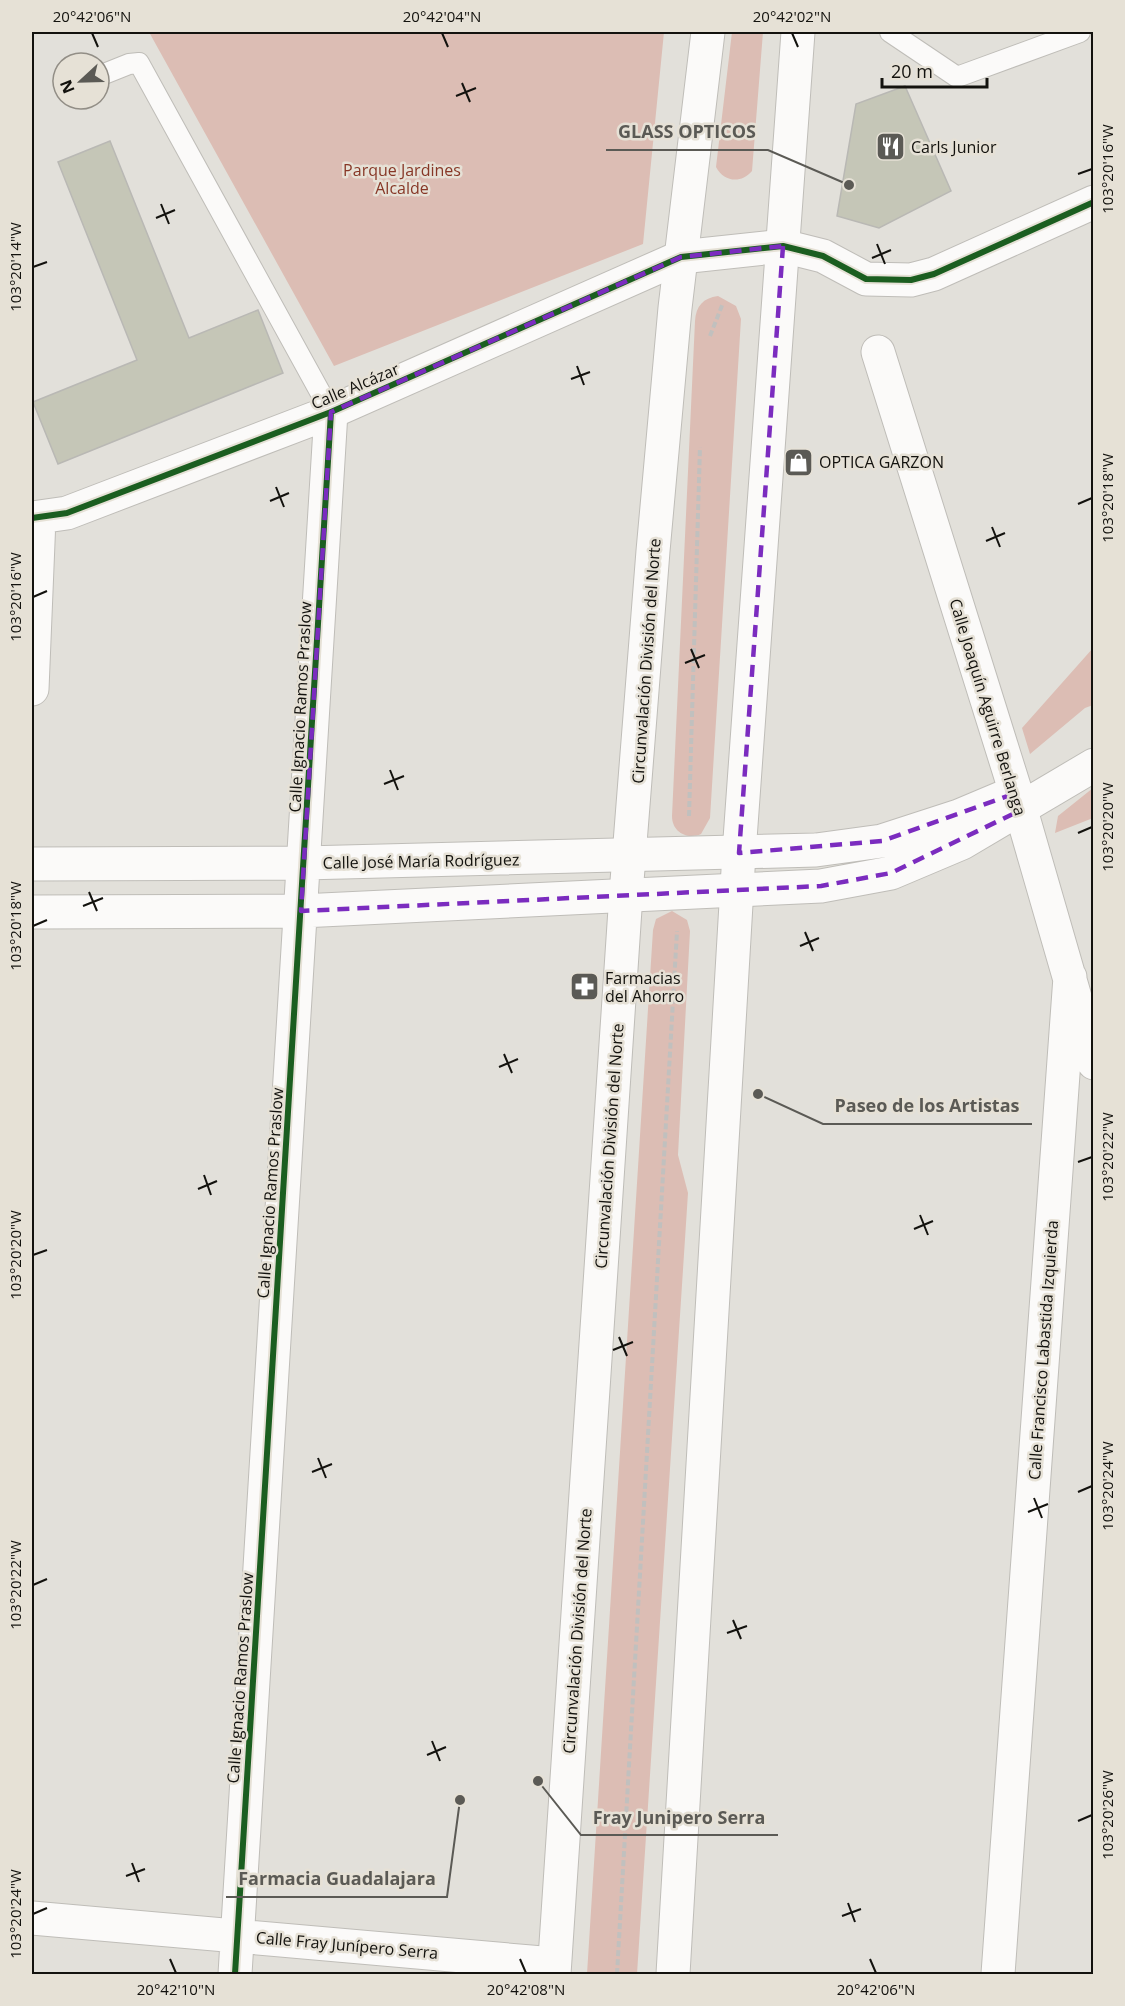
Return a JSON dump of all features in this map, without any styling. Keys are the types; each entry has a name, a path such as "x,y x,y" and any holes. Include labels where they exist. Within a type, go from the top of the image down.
{"street":[{"name":"Circunvalación División del Norte","path":"554,1969 626,894 631,856 654,540 681,257 708,32"},
{"path":"673,1974 739,853 798,32"},
{"path":"783,246 823,256 866,279 911,280 934,274 1094,202"},
{"name":"Calle Alcázar","path":"35,518 67,513 332,412 681,257 783,246"},
{"name":"Calle Joaquín Aguirre Berlanga","path":"878,352 1018,801 1094,1064"},
{"name":"Calle Ignacio Ramos Praslow","path":"235,1974 332,412"},
{"path":"32,689 35,518"},
{"path":"32,912 301,911 821,886 891,873 962,843 1018,801 1094,759"},
{"path":"1018,801 1094,765"},
{"name":"Calle José María Rodríguez","path":"32,864 304,863 816,850 882,841 959,816 1018,801"},
{"name":"Calle Francisco Labastida Izquierda","path":"998,1974 1070,977"},
{"name":"Calle Fray Junípero Serra","path":"32,1918 237,1935 554,1969"}],"lane":[{"path":"891,33 957,77 1080,32"},
{"path":"111,71 129,64 139,63 332,412"}],"path":[{"path":"707,342 723,303"},
{"path":"689,816 700,436"},
{"path":"617,1974 677,931"}],"highlighted area":[{"path":"783,246 739,853 882,841 1016,793 1021,810 891,873 821,886 301,911 331,412 681,257"}],"green space":[{"name":"Parque Jardines Alcalde","path":"149,32 664,32 643,244 334,366"},
{"path":"732,32 763,32 752,171 743,178 733,180 723,176 716,167"},
{"path":"718,296 736,306 741,319 710,818 701,834 691,836 677,830 672,816 695,321 701,304"},
{"path":"1093,648 1093,705 1085,708 1030,754 1022,728"},
{"path":"1093,788 1093,818 1055,833 1058,816"},
{"path":"672,911 687,920 690,931 678,1155 688,1193 637,1974 587,1974 653,930 656,919"}],"building":[{"name":"Carls Junior","path":"905,86 951,191 879,228 837,216 856,104"},
{"path":"110,141 189,338 258,310 283,373 58,464 33,402 137,360 58,162"}],"cycle path":[{"path":"32,518 67,513 331,412 681,257 783,246 823,256 866,279 911,280 934,274 1094,202"},
{"path":"235,1974 331,412"}],"place":[{"name":"Carls Junior","path":"890,147"},
{"name":"GLASS OPTICOS","path":"849,185"},
{"name":"OPTICA GARZON","path":"798,462"},
{"name":"Farmacias del Ahorro","path":"584,987"},
{"name":"Paseo de los Artistas","path":"758,1094"},
{"name":"Fray Junipero Serra","path":"538,1781"},
{"name":"Farmacia Guadalajara","path":"460,1800"}]}
